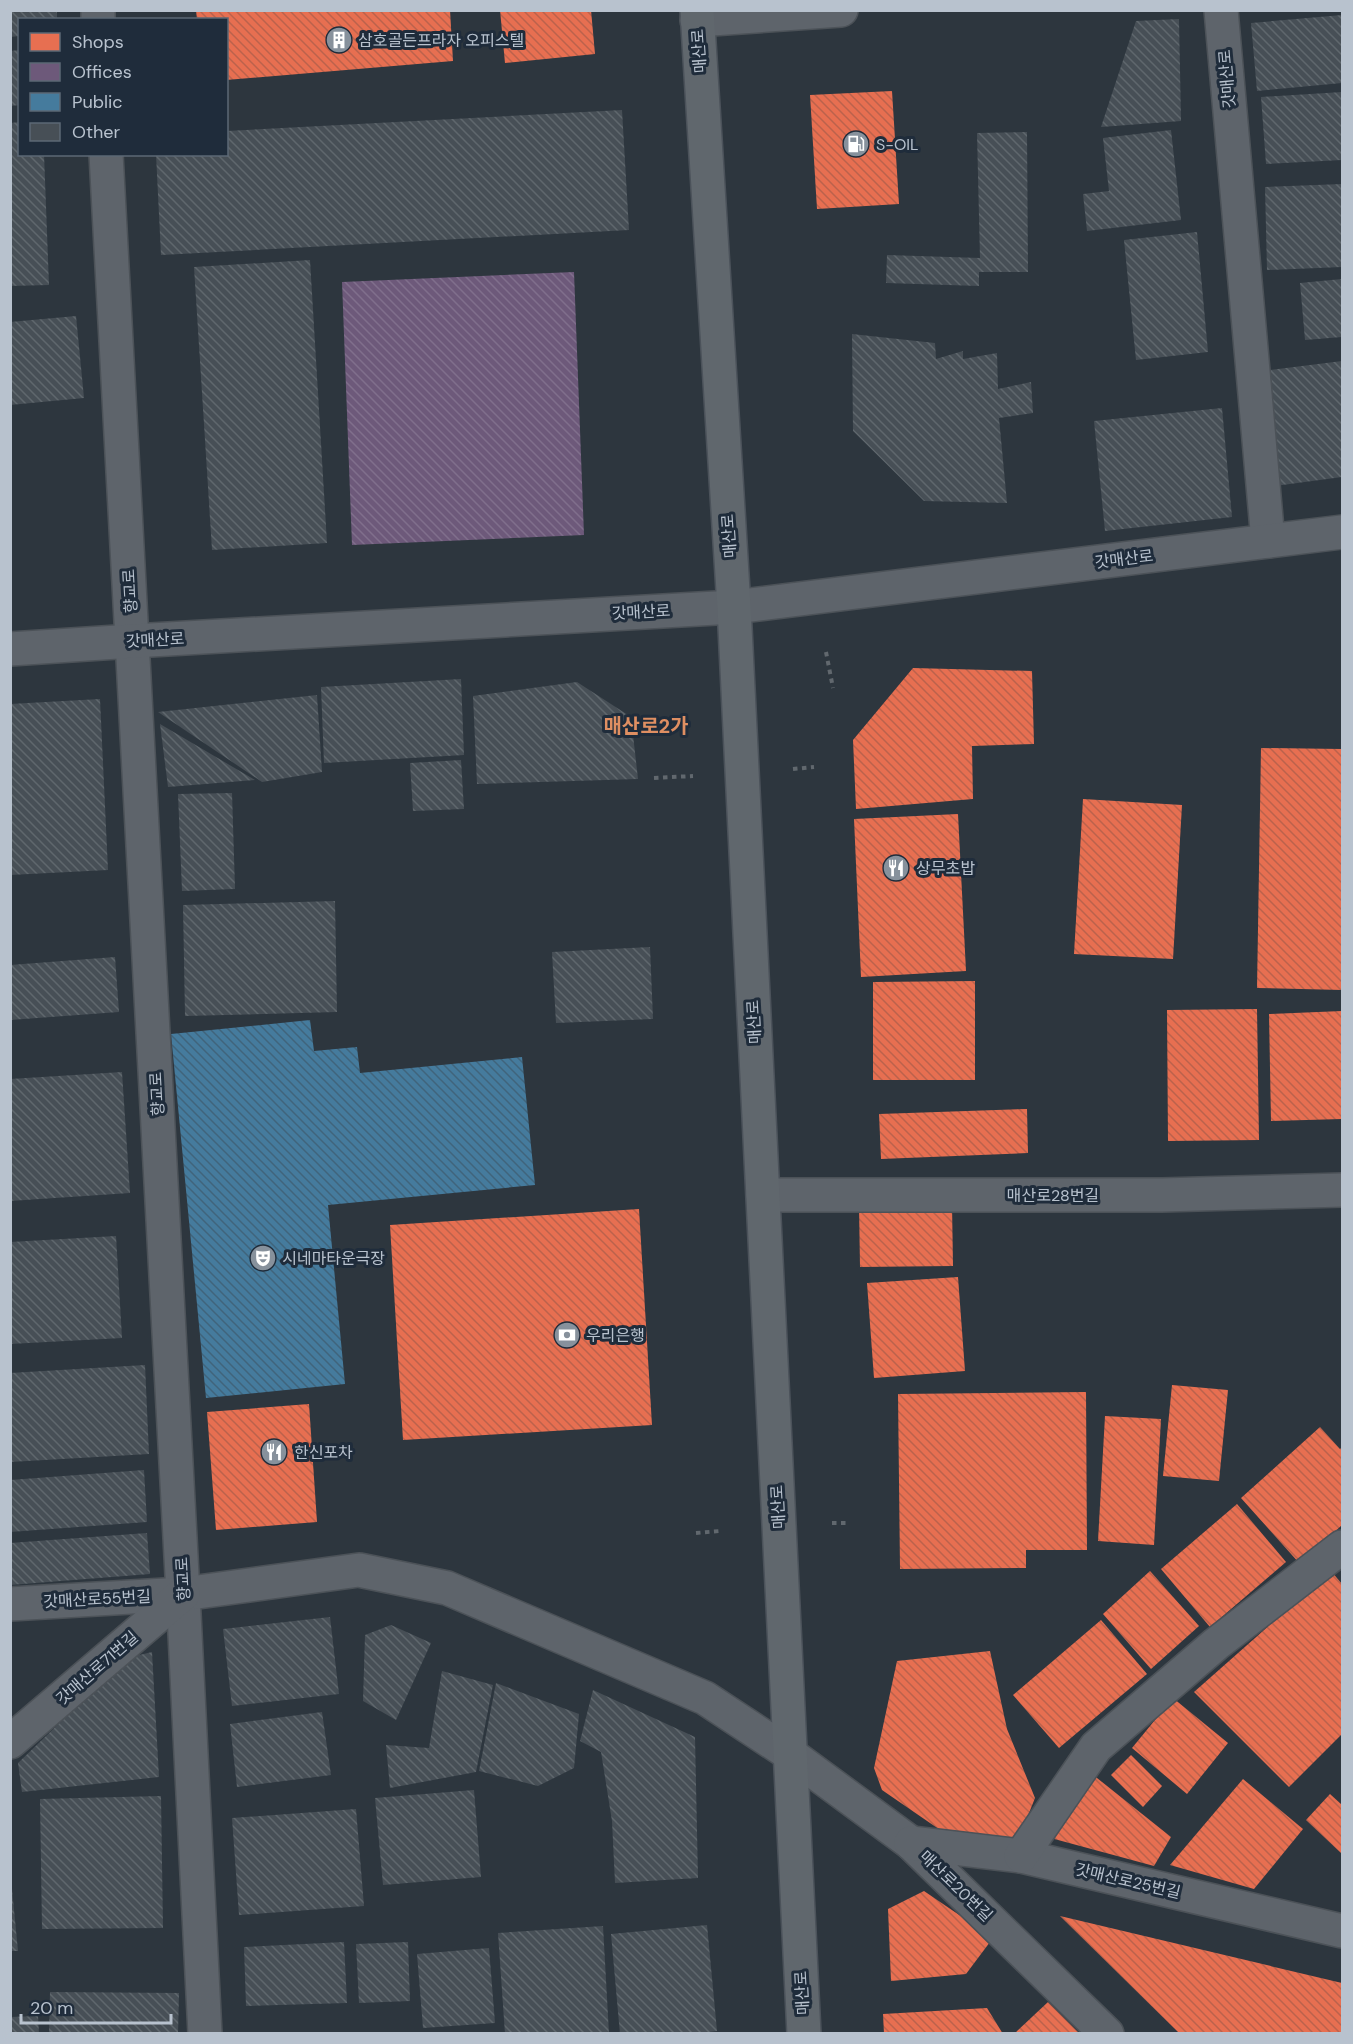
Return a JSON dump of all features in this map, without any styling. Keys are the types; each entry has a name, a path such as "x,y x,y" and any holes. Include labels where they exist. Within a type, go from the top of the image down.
{"main road":[{"name":"매산로","path":"697,15 734,607 804,2034"}],"street":[{"path":"697,15 840,10"},
{"name":"갓매산로","path":"1221,10 1268,541"},
{"name":"향교로","path":"106,156 205,2034"},
{"name":"갓매산로","path":"10,650 734,607 1342,532"},
{"name":"매산로28번길","path":"763,1195 1162,1195 1342,1190"},
{"path":"1021,1856 1096,1747 1216,1644 1342,1547"},
{"name":"갓매산로55번길","path":"10,1604 183,1594 359,1569 447,1588 705,1698 790,1754"},
{"name":"갓매산로71번길","path":"10,1742 183,1594"},
{"name":"매산로20번길","path":"790,1754 911,1843 1107,2034"},
{"name":"갓매산로25번길","path":"911,1843 1021,1856 1342,1931"}],"path":[{"path":"826,652 833,688"},
{"path":"793,769 814,767"},
{"path":"654,778 693,776"},
{"path":"832,1523 847,1523"},
{"path":"696,1533 720,1531"}],"building: Shops":[{"name":"삼호골든프라자 오피스텔","path":"196,10 450,10 453,61 228,80 228,18 197,18"},
{"path":"500,10 591,10 595,54 505,63"},
{"path":"892,91 899,204 817,209 810,95"},
{"path":"913,668 1032,671 1034,744 972,746 973,799 856,809 853,740"},
{"path":"1261,748 1342,749 1342,990 1257,988"},
{"path":"1083,799 1182,805 1173,959 1074,954"},
{"path":"958,814 966,971 861,977 854,819"},
{"path":"975,981 975,1080 873,1080 873,982"},
{"path":"1257,1009 1259,1140 1168,1141 1167,1010"},
{"path":"1342,1011 1342,1119 1271,1121 1269,1014"},
{"path":"1027,1109 1028,1153 881,1159 879,1114"},
{"path":"952,1204 953,1266 860,1267 859,1206"},
{"path":"639,1209 652,1425 403,1440 390,1225"},
{"path":"958,1277 965,1371 874,1378 867,1283"},
{"path":"1172,1385 1228,1390 1219,1481 1163,1476"},
{"path":"1086,1392 1087,1550 1026,1550 1026,1568 900,1569 898,1394"},
{"path":"309,1404 317,1522 216,1530 207,1412"},
{"path":"1105,1416 1161,1419 1154,1545 1098,1541"},
{"path":"1320,1427 1340,1449 1342,1447 1342,1525 1300,1564 1241,1498"},
{"path":"1237,1504 1286,1562 1210,1627 1161,1569"},
{"path":"1150,1571 1199,1626 1151,1669 1103,1614"},
{"path":"1331,1571 1342,1584 1342,1734 1289,1787 1194,1692"},
{"path":"1101,1620 1147,1674 1059,1748 1013,1695"},
{"path":"990,1651 1007,1729 1035,1798 1019,1838 946,1834 882,1790 874,1768 897,1661"},
{"path":"1173,1698 1228,1743 1187,1794 1132,1748"},
{"path":"1131,1755 1162,1786 1143,1807 1111,1775"},
{"path":"1092,1774 1171,1837 1154,1866 1047,1837"},
{"path":"1243,1779 1303,1829 1254,1889 1170,1865"},
{"path":"1330,1794 1342,1805 1342,1854 1306,1820"},
{"path":"924,1891 993,1938 966,1974 891,1981 888,1909"},
{"path":"1060,1916 1342,1983 1342,2034 1180,2034"},
{"path":"1048,2002 1080,2034 1014,2034"},
{"path":"987,2008 1003,2034 884,2034 883,2014"}],"building: Offices":[{"path":"574,272 584,535 352,545 342,282"}],"building: Public":[{"path":"310,1020 314,1051 357,1047 360,1073 522,1057 535,1185 328,1205 345,1384 206,1398 171,1034"}],"building: Other":[{"path":"10,10 57,10 57,18 18,18 18,36 10,37"},
{"path":"1342,15 1342,83 1257,91 1251,23"},
{"path":"1179,19 1181,121 1101,127 1136,21"},
{"path":"18,50 18,105 10,106 10,51"},
{"path":"1342,92 1342,160 1266,164 1261,97"},
{"path":"622,110 629,230 161,255 156,156 228,156 228,131"},
{"path":"18,122 18,156 44,156 49,285 10,286 10,123"},
{"path":"1171,130 1181,220 1087,231 1083,194 1109,191 1103,138"},
{"path":"1027,132 1028,272 979,272 979,286 886,283 887,255 980,258 977,133"},
{"path":"1342,184 1342,267 1267,270 1265,187"},
{"path":"1197,232 1208,352 1136,360 1124,240"},
{"path":"310,260 327,543 212,550 194,267"},
{"path":"1342,279 1342,337 1305,340 1300,283"},
{"path":"76,316 84,398 10,405 10,322"},
{"path":"852,334 935,343 936,359 963,351 963,359 997,353 998,389 1031,382 1033,413 999,418 1007,503 924,501 853,431"},
{"path":"1342,361 1342,477 1275,486 1261,371"},
{"path":"1222,408 1232,517 1105,531 1094,421"},
{"path":"461,679 464,755 324,763 321,687"},
{"path":"577,682 631,717 638,779 477,784 473,696"},
{"path":"317,695 322,772 262,782 158,712"},
{"path":"100,699 108,870 10,875 10,704"},
{"path":"160,724 255,780 168,787"},
{"path":"461,760 464,809 413,811 410,763"},
{"path":"232,793 235,889 182,891 178,794"},
{"path":"335,901 337,1012 185,1016 183,905"},
{"path":"650,947 653,1019 556,1023 552,952"},
{"path":"115,957 119,1012 10,1020 10,965"},
{"path":"122,1072 130,1193 10,1201 10,1079"},
{"path":"116,1236 122,1338 10,1344 10,1242"},
{"path":"145,1365 149,1454 10,1462 10,1373"},
{"path":"144,1470 147,1522 10,1532 10,1480"},
{"path":"147,1533 150,1574 10,1585 10,1543"},
{"path":"330,1617 339,1694 232,1706 223,1629"},
{"path":"391,1625 431,1643 396,1720 363,1701 365,1635"},
{"path":"152,1652 159,1777 22,1792 18,1763 127,1658"},
{"path":"442,1671 493,1685 476,1772 390,1788 386,1745 429,1748"},
{"path":"496,1683 579,1714 574,1768 538,1786 479,1771"},
{"path":"593,1690 695,1737 698,1878 615,1883 612,1821 601,1752 580,1741"},
{"path":"322,1712 331,1775 237,1787 230,1724"},
{"path":"474,1790 481,1877 383,1885 375,1798"},
{"path":"161,1796 163,1928 42,1929 40,1799"},
{"path":"356,1809 364,1906 239,1915 232,1818"},
{"path":"10,1889 12,1889 18,1951 10,1951"},
{"path":"707,1925 717,2031 693,2034 620,2034 611,1934"},
{"path":"603,1926 609,2034 505,2034 498,1933"},
{"path":"344,1942 347,2003 246,2006 244,1947"},
{"path":"408,1942 410,2001 359,2003 356,1944"},
{"path":"489,1948 495,2023 423,2028 417,1954"},
{"path":"50,1992 179,1993 178,2034 49,2034"},
{"path":"38,2016 39,2034 10,2034 10,2017"}],"place":[{"name":"삼호골든프라자 오피스텔","path":"339,40"},
{"name":"S-OIL","path":"856,144"},
{"name":"상무초밥","path":"896,868"},
{"name":"시네마타운극장","path":"263,1258"},
{"name":"우리은행","path":"567,1335"},
{"name":"한신포차","path":"274,1452"}],"district":[{"name":"매산로2가","path":"646,726"}]}
